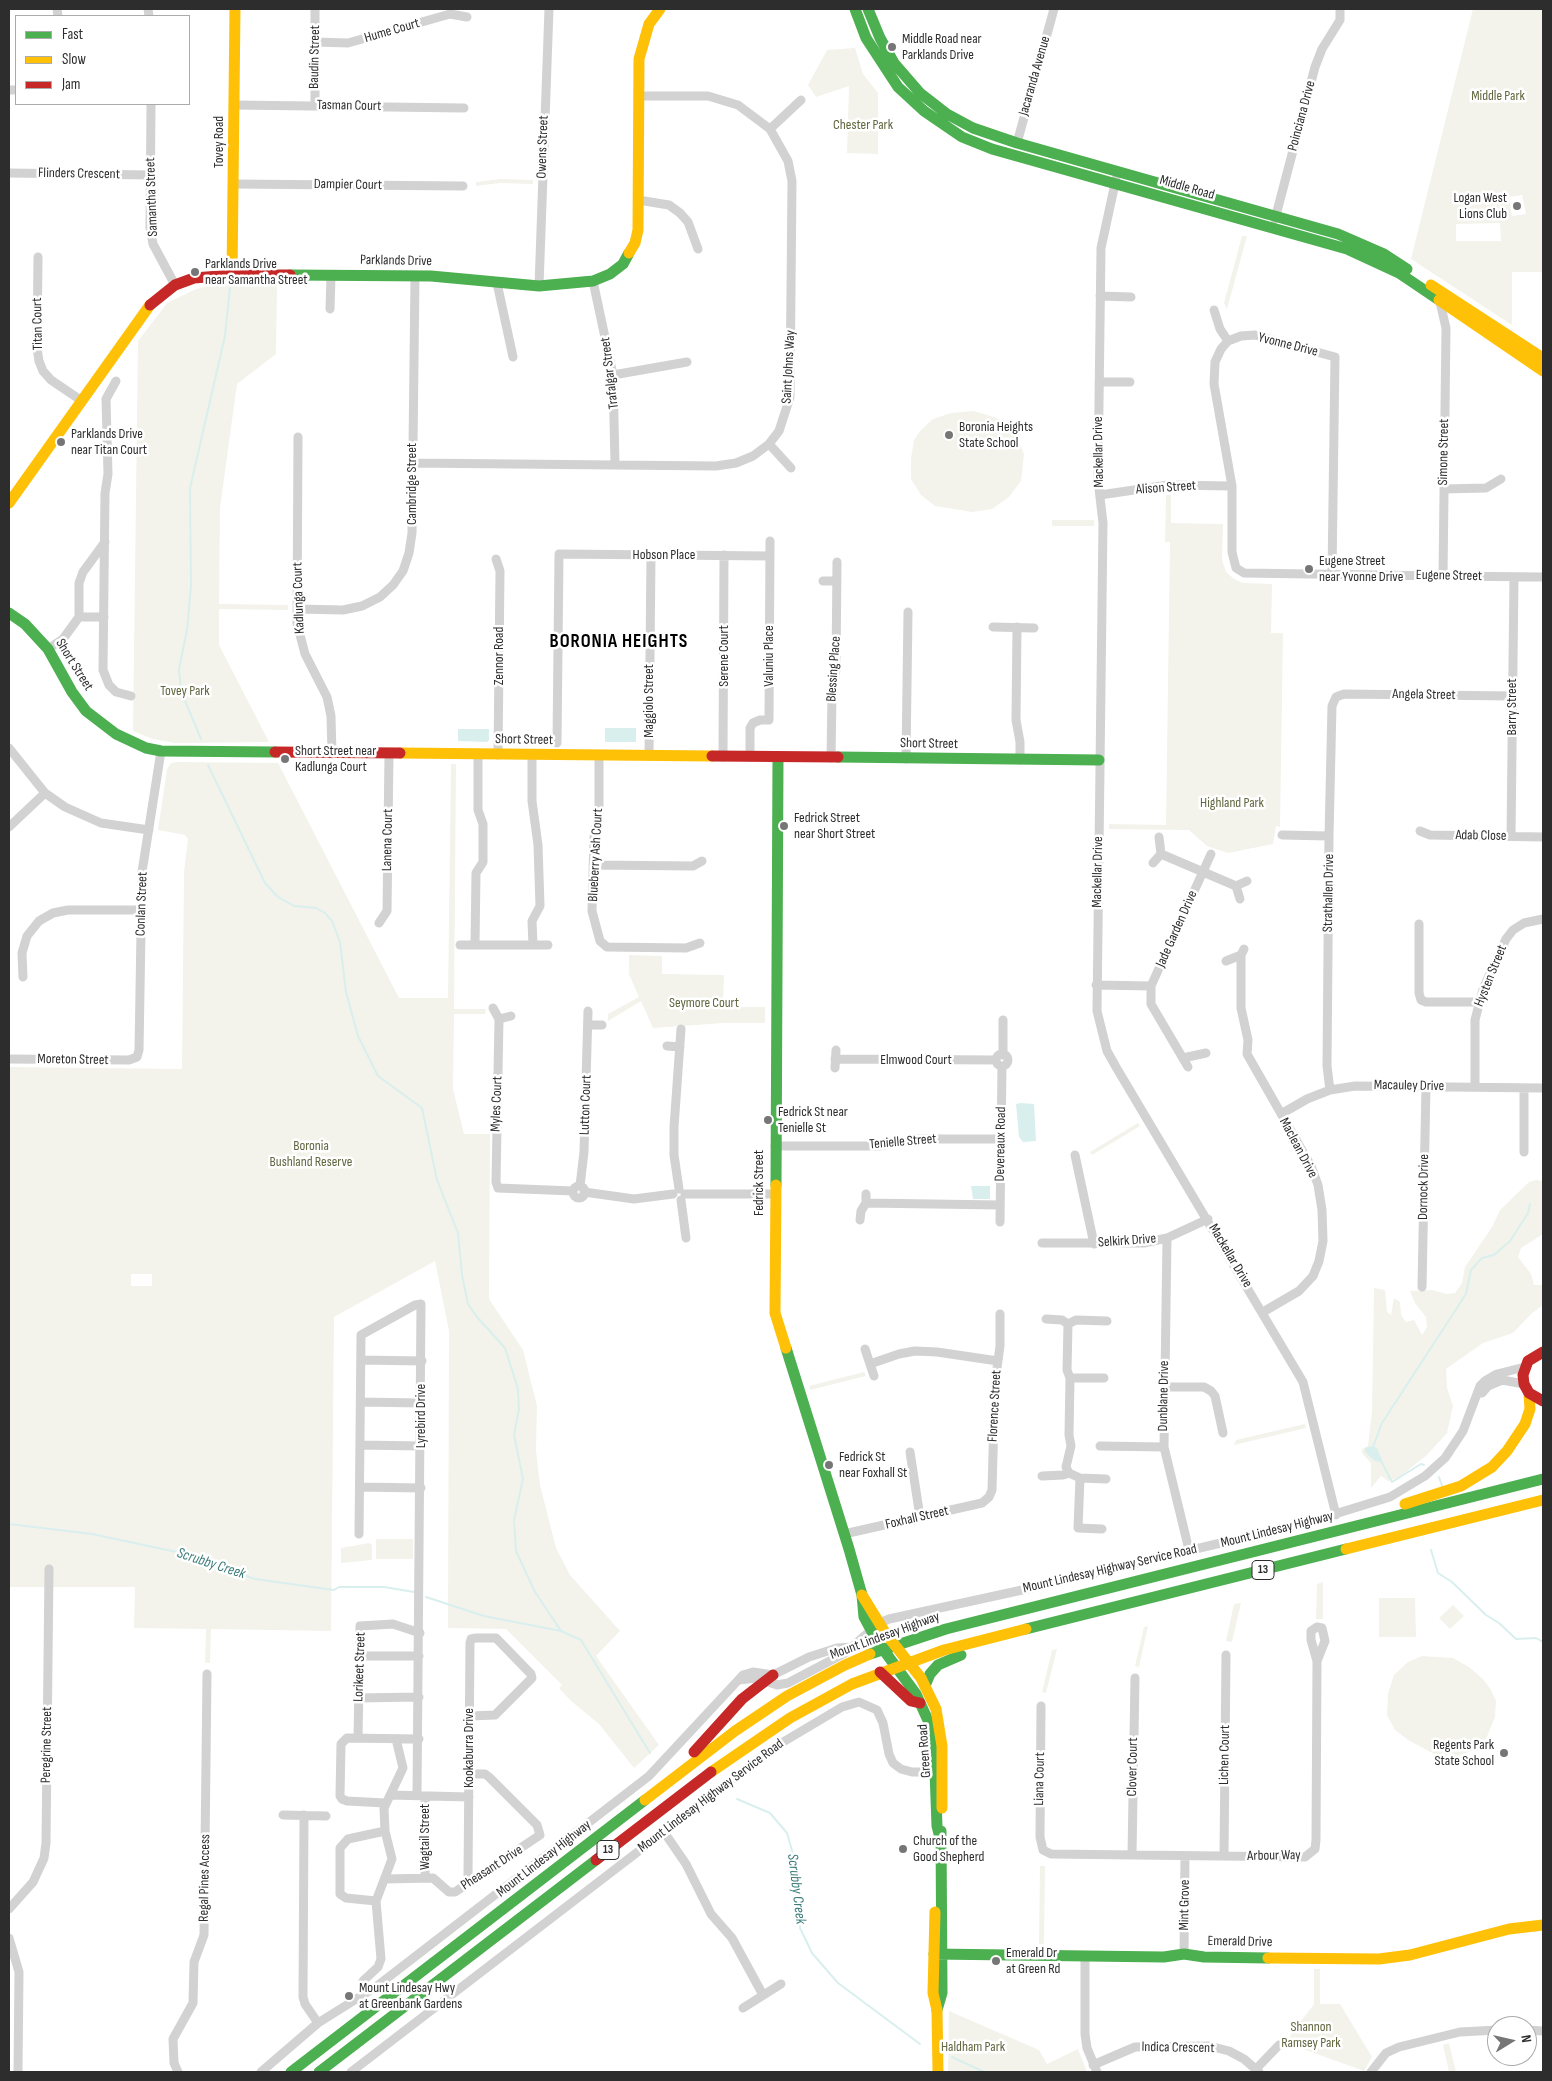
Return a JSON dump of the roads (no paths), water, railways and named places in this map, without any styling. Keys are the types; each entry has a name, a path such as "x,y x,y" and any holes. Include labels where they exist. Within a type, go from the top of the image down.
{"main road":[{"name":"Tovey Road","path":"232,275 235,9"},
{"name":"Parklands Drive","path":"9,503 149,306 175,285 194,278 232,275 415,276 539,286 593,281 610,274 623,264 630,255 638,230 639,60 649,24 660,9"},
{"name":"Middle Road","path":"855,9 866,38 898,86 924,111 948,129 992,149 1347,249 1399,274 1543,371"},
{"name":"Middle Road","path":"868,9 880,38 894,63 920,93 947,114 973,128 1016,144 1338,234 1384,254 1543,358"},
{"name":"Short Street","path":"9,613 25,624 48,649 72,692 86,711 116,734 146,748 161,751 1099,760"},
{"name":"Fedrick Street","path":"778,757 774,1146 775,1313 862,1596 883,1649"},
{"path":"1362,1524 1376,1513 1460,1486 1492,1467 1507,1451 1525,1424 1530,1410 1526,1389 1525,1367 1533,1356 1542,1350"},
{"path":"1526,1389 1543,1401"},
{"name":"Mount Lindesay Highway","path":"291,2072 747,1722 787,1696 830,1672 883,1649 955,1626 1543,1479"},
{"name":"13","path":"319,2072 729,1758 827,1697 880,1672 908,1662 1016,1632 1543,1500"},
{"name":"Fedrick Street","path":"874,1627 895,1645"},
{"path":"925,1686 930,1674 943,1662 1004,1641 1016,1632"},
{"name":"Green Road","path":"895,1645 925,1686 939,1721 938,1772 940,1860 942,1868 938,1954 942,1993 937,2010 938,2072"},
{"name":"Green Road","path":"883,1649 920,1703 933,1736 938,1772"},
{"path":"880,1672 891,1680 911,1701 920,1703"},
{"path":"685,1769 690,1756 727,1715 769,1678"},
{"name":"Emerald Drive","path":"938,1954 1164,1957 1184,1954 1204,1957 1379,1959 1410,1955 1509,1929 1543,1925"}],"street":[{"name":"Baudin Street","path":"314,106 316,9"},
{"name":"Owens Street","path":"539,286 549,9"},
{"name":"Jacaranda Avenue","path":"1016,144 1054,9"},
{"name":"Poinciana Drive","path":"1273,227 1315,67 1322,49 1340,20 1340,9"},
{"name":"Hume Court","path":"315,42 353,42 450,14 467,17"},
{"name":"Saint Johns Way","path":"412,463 716,466 736,463 753,456 769,444 779,431 790,398 792,181 788,161 770,129 752,113 723,99 708,96 639,96"},
{"path":"770,129 802,100"},
{"name":"Samantha Street","path":"151,105 150,175 153,244 175,285"},
{"name":"Tasman Court","path":"234,105 464,108"},
{"name":"Mackellar Drive","path":"1118,172 1103,233 1100,296 1098,480 1103,523 1097,1011 1108,1051 1303,1382 1336,1515"},
{"name":"Flinders Crescent","path":"9,174 150,175"},
{"name":"Dampier Court","path":"233,184 463,186"},
{"path":"638,200 669,205 680,213 688,222 698,249"},
{"name":"Titan Court","path":"38,257 37,348 43,371 51,380 82,401"},
{"path":"330,309 331,276"},
{"name":"Cambridge Street","path":"298,609 343,610 362,606 380,597 393,585 403,571 409,553 412,533 415,276"},
{"name":"Trafalgar Street","path":"593,281 613,375 615,465"},
{"path":"497,283 513,357"},
{"path":"1100,296 1131,297"},
{"name":"Simone Street","path":"1440,302 1446,328 1443,576"},
{"path":"1214,310 1220,329 1228,341 1221,349 1215,362 1214,384 1232,486"},
{"path":"1446,328 1452,321 1466,320"},
{"name":"Yvonne Drive","path":"1228,341 1241,336 1255,335 1336,357 1332,574"},
{"path":"613,375 687,362"},
{"path":"116,381 106,399 108,474 104,542 103,661 105,678 116,692 131,696"},
{"path":"1099,382 1130,382"},
{"name":"Kadlunga Court","path":"298,437 297,623 305,654 327,696 332,716 332,754"},
{"path":"769,444 791,468"},
{"path":"1444,489 1486,488 1501,479"},
{"name":"Alison Street","path":"1100,495 1168,485 1232,486"},
{"name":"Eugene Street","path":"1232,486 1232,552 1236,568 1244,573 1543,577"},
{"name":"Valuniu Place","path":"750,757 750,728 753,723 760,720 769,720 770,541"},
{"path":"48,649 63,639 79,617 79,583 83,572 104,542"},
{"name":"Hobson Place","path":"557,743 559,554 770,556"},
{"name":"Maggiolo Street","path":"649,756 651,555"},
{"name":"Serene Court","path":"723,757 724,556"},
{"name":"Zennor Road","path":"496,558 500,571 498,755"},
{"name":"Blessing Place","path":"830,758 832,694 836,670 837,562"},
{"name":"Barry Street","path":"1511,836 1514,577"},
{"path":"823,581 837,581"},
{"path":"906,759 908,612"},
{"path":"79,617 104,617"},
{"path":"993,627 1034,628"},
{"path":"1017,627 1016,720 1020,742 1020,760"},
{"name":"Angela Street","path":"1336,697 1344,694 1512,696"},
{"name":"Strathallen Drive","path":"1330,1090 1327,1066 1329,836 1332,706 1336,697"},
{"path":"9,748 45,792 81,816 101,823 149,830"},
{"name":"Conlan Street","path":"137,1057 139,1050 142,872 161,751"},
{"name":"Lanena Court","path":"379,923 387,911 389,754"},
{"path":"475,945 476,873 483,862 483,824 478,810 478,755"},
{"path":"532,755 532,801 538,845 540,906 532,921 533,945"},
{"name":"Blueberry Ash Court","path":"599,756 599,813 594,837 592,911 600,941 607,947 686,948 700,943"},
{"path":"9,827 45,792"},
{"name":"Adab Close","path":"1420,831 1430,835 1543,837"},
{"path":"1282,835 1329,836"},
{"path":"1153,863 1161,854 1159,837"},
{"path":"1161,854 1236,886 1247,881"},
{"name":"Jade Garden Drive","path":"1151,986 1211,854"},
{"path":"593,866 693,866 702,861"},
{"path":"1236,886 1240,899"},
{"path":"23,977 22,953 27,936 38,922 53,913 68,910 142,910"},
{"name":"Hysten Street","path":"1475,1087 1475,1020 1478,1002 1506,939 1513,930 1524,923 1543,919"},
{"path":"1419,924 1419,993 1421,1000 1426,1002 1478,1002"},
{"path":"460,945 548,945"},
{"name":"Maclean Drive","path":"1226,961 1242,952 1241,1008 1248,1040 1246,1054 1311,1166 1318,1185 1322,1210 1322,1241 1319,1261 1312,1276 1299,1291 1263,1312"},
{"path":"1096,985 1151,986 1151,1004 1186,1063 1206,1053"},
{"path":"493,1008 500,1019 511,1016"},
{"name":"Lutton Court","path":"579,1190 584,1152 588,1011"},
{"name":"Myles Court","path":"500,1019 496,1182 498,1188 579,1190"},
{"name":"Devereaux Road","path":"1000,1222 1000,1060 1003,1020"},
{"path":"588,1024 602,1025"},
{"path":"681,1029 674,1127 674,1155 686,1238"},
{"path":"667,1046 680,1047"},
{"name":"Moreton Street","path":"9,1059 129,1060 137,1057"},
{"name":"Elmwood Court","path":"835,1059 1000,1060"},
{"name":"Macauley Drive","path":"1281,1114 1306,1099 1330,1090 1355,1086 1543,1088"},
{"name":"Dornock Drive","path":"1422,1287 1426,1086"},
{"path":"1524,1088 1524,1152"},
{"name":"Tenielle Street","path":"774,1146 879,1146 919,1139 1001,1139"},
{"path":"1075,1155 1094,1244"},
{"path":"579,1190 634,1199 679,1194 774,1194"},
{"path":"860,1220 866,1198 1000,1206"},
{"name":"Selkirk Drive","path":"1042,1243 1144,1243 1167,1238 1208,1219"},
{"name":"Dunblane Drive","path":"1167,1238 1164,1447 1190,1550"},
{"name":"Lyrebird Drive","path":"359,1534 361,1335 363,1332 418,1304 422,1308 418,1739 421,1796"},
{"name":"Florence Street","path":"988,1497 992,1490 995,1383 1000,1314"},
{"path":"1046,1319 1062,1320 1068,1324"},
{"path":"1068,1324 1076,1320 1107,1321"},
{"path":"1068,1324 1067,1370 1070,1378 1069,1435 1071,1446 1066,1460 1069,1473"},
{"path":"865,1349 874,1376"},
{"path":"870,1364 899,1354 915,1351 937,1352 998,1361"},
{"path":"361,1360 422,1361"},
{"name":"Mount Lindesay Highway Service Road","path":"769,1678 777,1685 788,1683 845,1653 874,1627 889,1619 1029,1589 1336,1515 1390,1497 1425,1476 1444,1458 1463,1431 1477,1399 1480,1386 1490,1376 1525,1367"},
{"path":"1070,1378 1104,1378"},
{"name":"Mount Lindesay Highway Service Road","path":"1477,1399 1488,1386 1495,1382 1509,1380 1526,1389"},
{"path":"1164,1387 1204,1388 1211,1391 1215,1396 1223,1433"},
{"path":"361,1402 421,1403"},
{"path":"360,1445 421,1446"},
{"path":"1100,1446 1164,1447"},
{"path":"910,1452 920,1517"},
{"path":"1042,1476 1063,1476 1069,1473"},
{"path":"1069,1473 1080,1478 1106,1479"},
{"path":"1080,1478 1078,1528 1102,1529"},
{"path":"360,1487 421,1488"},
{"name":"Foxhall Street","path":"844,1534 982,1504 988,1497"},
{"name":"Peregrine Street","path":"9,1909 33,1882 44,1858 46,1843 49,1569"},
{"name":"Lorikeet Street","path":"358,1738 359,1628 363,1624 393,1624 420,1633"},
{"name":"Kookaburra Drive","path":"470,1716 495,1715 532,1678 531,1674 496,1638 471,1639 469,1774 468,1875 472,1881"},
{"name":"Mount Lindesay Highway Service Road","path":"261,2072 318,2023 363,1994 649,1776 738,1680 769,1678 818,1654 843,1647 852,1647"},
{"name":"Lichen Court","path":"1224,1856 1226,1655"},
{"path":"359,1656 419,1656"},
{"name":"Arbour Way","path":"1043,1850 1051,1854 1305,1856 1315,1849 1317,1661"},
{"name":"Regal Pines Access","path":"178,2072 174,2062 173,2039 193,2003 194,1962 204,1935 207,1674"},
{"name":"Clover Court","path":"1132,1855 1135,1678"},
{"path":"358,1698 419,1697"},
{"name":"Mount Lindesay Highway Service Road","path":"351,2072 773,1748 822,1718 854,1703 868,1704 879,1713 888,1754 897,1766 907,1771 938,1772"},
{"name":"Liana Court","path":"1041,1706 1040,1837 1043,1850"},
{"path":"418,1739 347,1738 341,1744 340,1796 346,1801 421,1796 469,1797"},
{"path":"363,1994 362,1981 378,1966 380,1959 376,1901 392,1860 384,1831 388,1799 403,1768 396,1739"},
{"name":"Pheasant Drive","path":"385,1879 433,1878 449,1892 461,1889 540,1835 537,1825 489,1777 485,1774 469,1774"},
{"name":"Wagtail Street","path":"421,1796 425,1878"},
{"path":"283,1815 326,1816"},
{"path":"304,1815 303,1997 305,2004 318,2023"},
{"path":"376,1901 346,1898 340,1894 340,1848 348,1839 384,1831"},
{"path":"664,1832 686,1864 711,1914 732,1938 763,1995"},
{"name":"Mint Grove","path":"1184,1954 1185,1856"},
{"path":"9,1938 19,1972 18,2072"},
{"path":"1085,1956 1085,2034 1087,2048 1095,2069"},
{"path":"743,2008 781,1984"},
{"path":"1371,2072 1386,2053 1399,2047 1460,2032 1487,2031"},
{"path":"1257,2071 1279,2045"},
{"name":"Indica Crescent","path":"1095,2069 1135,2047 1209,2046 1229,2051 1244,2059 1257,2071"}],"waterway":[{"path":"201,739 181,691 179,669 187,630 191,586 190,488 225,336 230,288"},
{"path":"208,765 265,883 278,897 294,906 316,908 325,913 332,921 340,942 346,992 358,1036 378,1076 422,1108 437,1180 458,1233 462,1275 468,1304 505,1348 518,1389 519,1409 514,1435 523,1479 514,1520 516,1551 535,1592 561,1631"},
{"path":"1373,1447 1382,1423 1466,1294 1471,1270 1482,1258 1494,1255 1510,1241 1528,1213 1530,1204"},
{"path":"1380,1459 1392,1482 1421,1464 1424,1465"},
{"path":"1439,1477 1442,1486"},
{"name":"Scrubby Creek","path":"9,1524 92,1534 186,1554 255,1579 334,1590 339,1587 384,1587 414,1592"},
{"path":"1431,1550 1438,1573 1452,1582 1486,1615 1499,1623 1516,1639 1536,1638 1543,1642"},
{"name":"Scrubby Creek","path":"426,1597 484,1616 561,1631 581,1640 650,1753"},
{"name":"Scrubby Creek","path":"737,1799 770,1813 787,1833 793,1854 800,1928 812,1953 838,1983 920,2044"},
{"name":"Scrubby Creek","path":"952,2057 984,2072"}],"place":[{"name":"Middle Road near Parklands Drive","path":"892,47"},
{"name":"Logan West Lions Club","path":"1517,206"},
{"name":"Parklands Drive near Samantha Street","path":"195,272"},
{"name":"Boronia Heights State School","path":"949,435"},
{"name":"Parklands Drive near Titan Court","path":"61,442"},
{"name":"Eugene Street near Yvonne Drive","path":"1309,569"},
{"name":"Short Street near Kadlunga Court","path":"285,759"},
{"name":"Fedrick Street near Short Street","path":"784,826"},
{"name":"Fedrick St near Tenielle St","path":"768,1120"},
{"name":"Fedrick St near Foxhall St","path":"829,1465"},
{"name":"Regents Park State School","path":"1504,1753"},
{"name":"Church of the Good Shepherd","path":"903,1849"},
{"name":"Emerald Dr at Green Rd","path":"996,1961"},
{"name":"Mount Lindesay Hwy at Greenbank Gardens","path":"349,1996"}],"district":[{"name":"BORONIA HEIGHTS","path":"619,642"}],"park label":[{"name":"Middle Park","path":"1498,96"},
{"name":"Chester Park","path":"863,125"},
{"name":"Tovey Park","path":"185,691"},
{"name":"Highland Park","path":"1232,803"},
{"name":"Seymore Court","path":"704,1003"},
{"name":"Boronia Bushland Reserve","path":"311,1154"},
{"name":"Shannon Ramsey Park","path":"1311,2036"},
{"name":"Haldham Park","path":"973,2047"}]}
